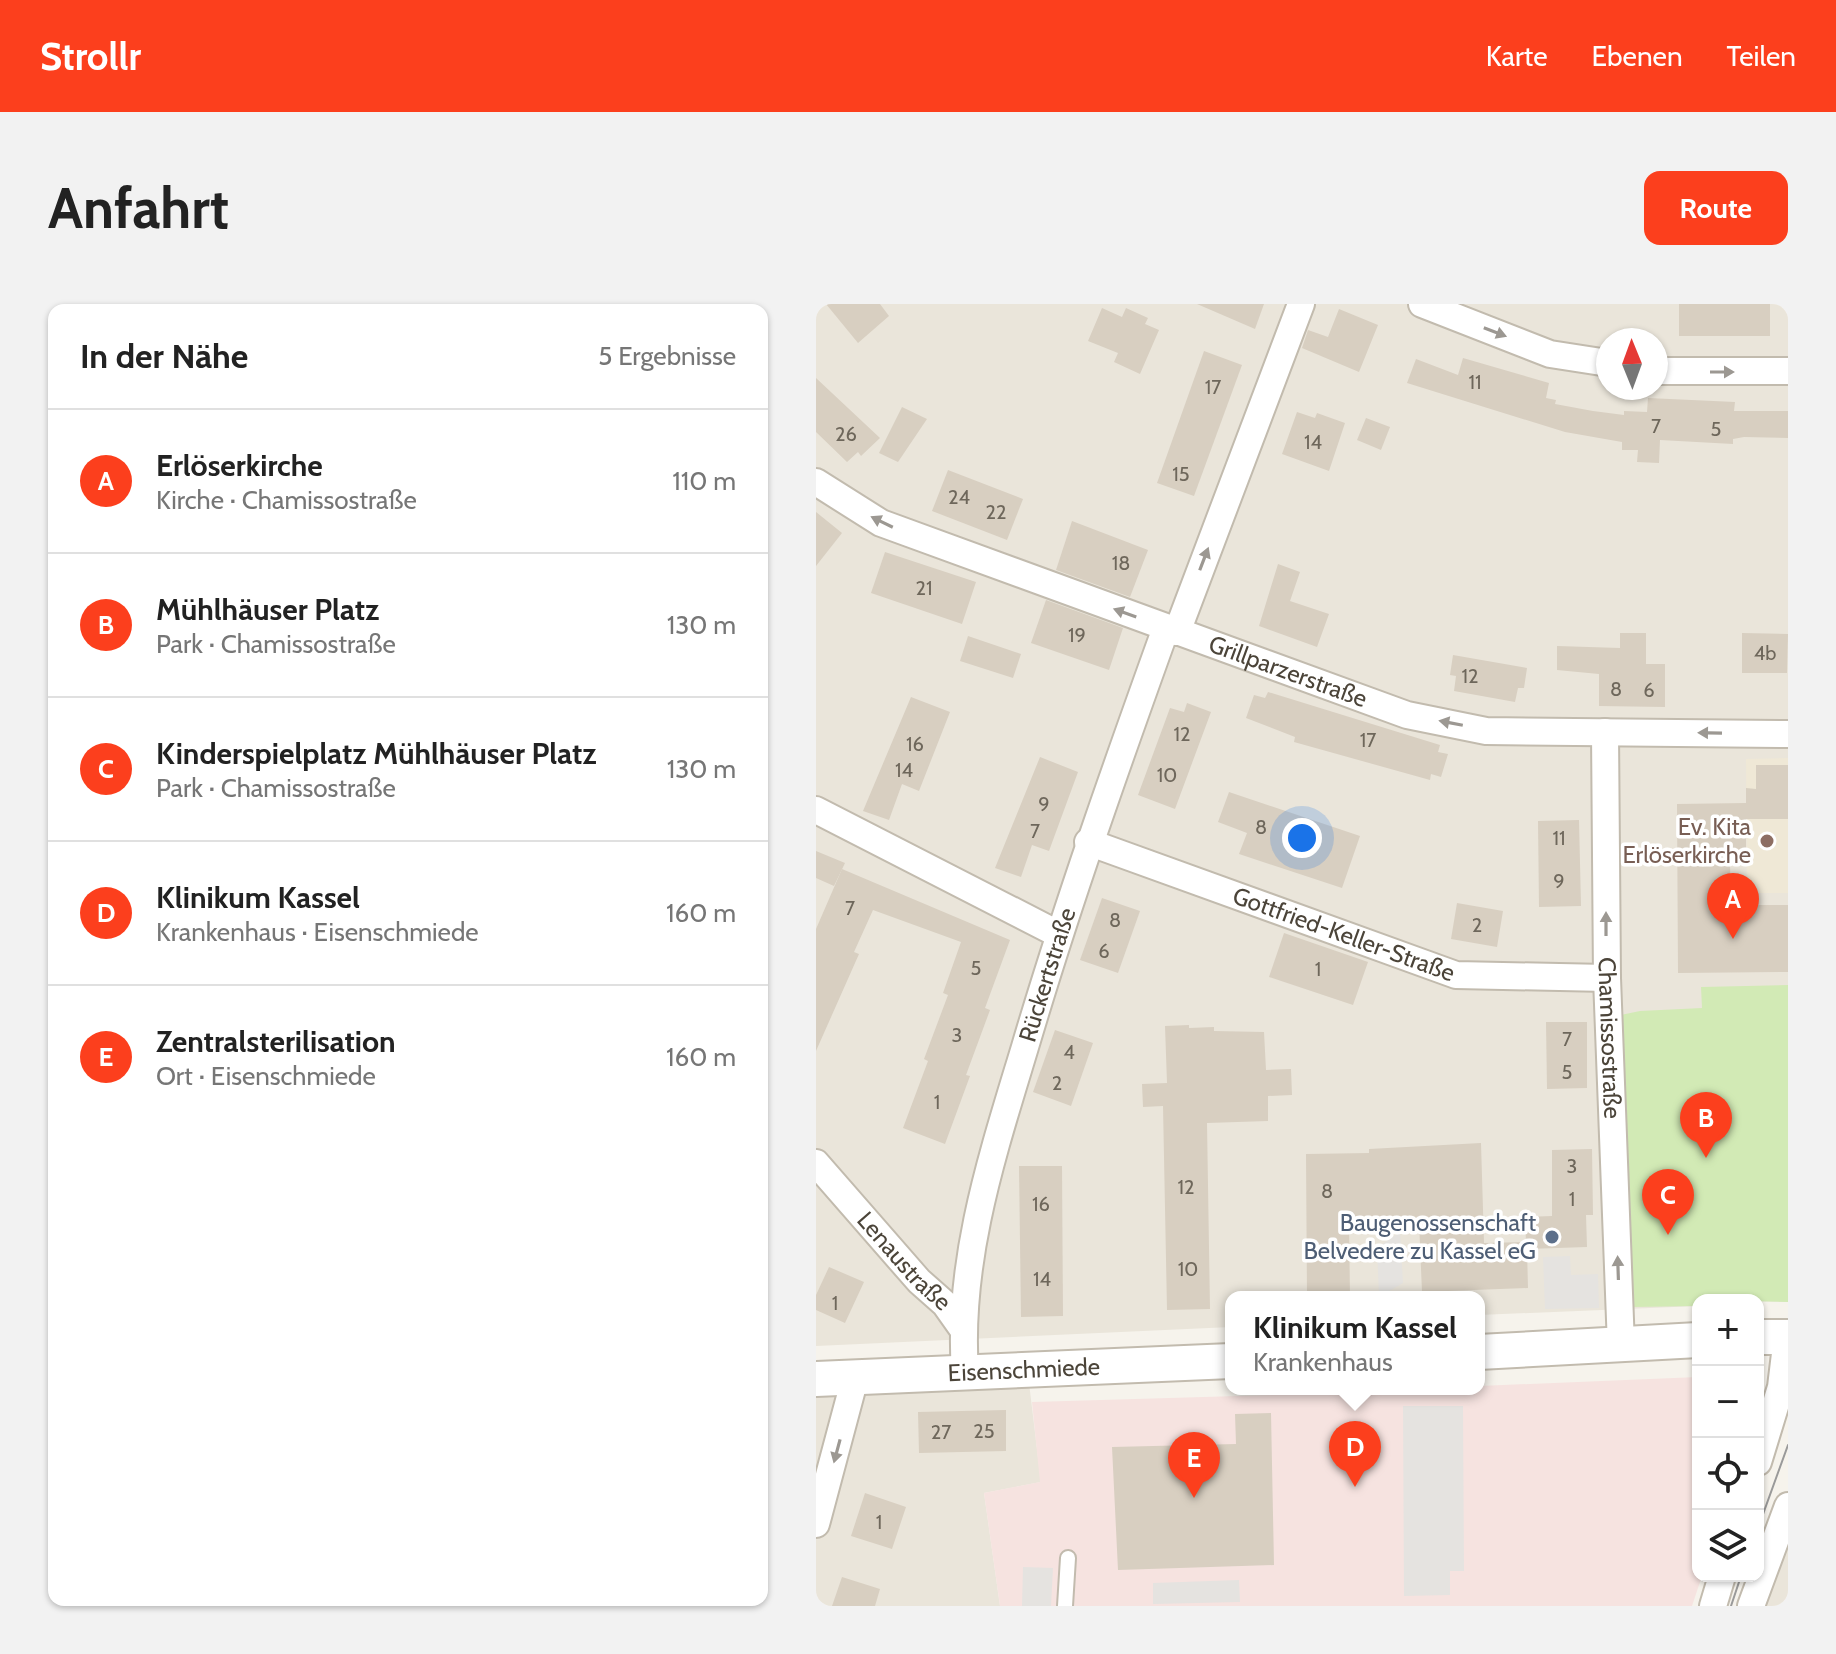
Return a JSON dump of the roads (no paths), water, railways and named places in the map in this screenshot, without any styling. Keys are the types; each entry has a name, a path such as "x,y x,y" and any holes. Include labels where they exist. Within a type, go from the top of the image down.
{"street":[{"name":"Rückertstraße","path":"962,1328 971,1246 991,1161 1088,842 1301,304"},
{"path":"1422,304 1550,354 1596,361"},
{"path":"1668,371 1788,371"},
{"name":"Grillparzerstraße","path":"816,482 881,523 1407,715 1486,731 1788,734"},
{"name":"Chamissostraße","path":"1605,732 1607,978 1621,1346"},
{"path":"816,810 1058,934"},
{"name":"Gottfried-Keller-Straße","path":"1088,842 1456,975 1607,978"},
{"name":"Lenaustraße","path":"816,1163 919,1281 945,1304 962,1328 965,1372"},
{"path":"1764,1337 1788,1337 1781,1387 1764,1442"},
{"path":"1485,1352 1692,1340"},
{"name":"Eisenschmiede","path":"816,1379 1225,1361"},
{"path":"816,1524 855,1378"},
{"path":"1751,1606 1788,1506"},
{"path":"1713,1606 1720,1582"}],"lane":[{"path":"1065,1606 1068,1558"}],"tram line":[{"path":"1764,1511 1788,1445"},
{"path":"1731,1606 1739,1582"}],"place":[{"name":"Ev. Kita Erlöserkirche","path":"1767,841"},
{"name":"Erlöserkirche","path":"1733,939"},
{"name":"Mühlhäuser Platz","path":"1706,1158"},
{"name":"Kinderspielplatz Mühlhäuser Platz","path":"1668,1235"},
{"name":"Baugenossenschaft Belvedere zu Kassel eG","path":"1552,1237"},
{"name":"Klinikum Kassel","path":"1355,1487"},
{"name":"Zentralsterilisation","path":"1194,1498"}]}
